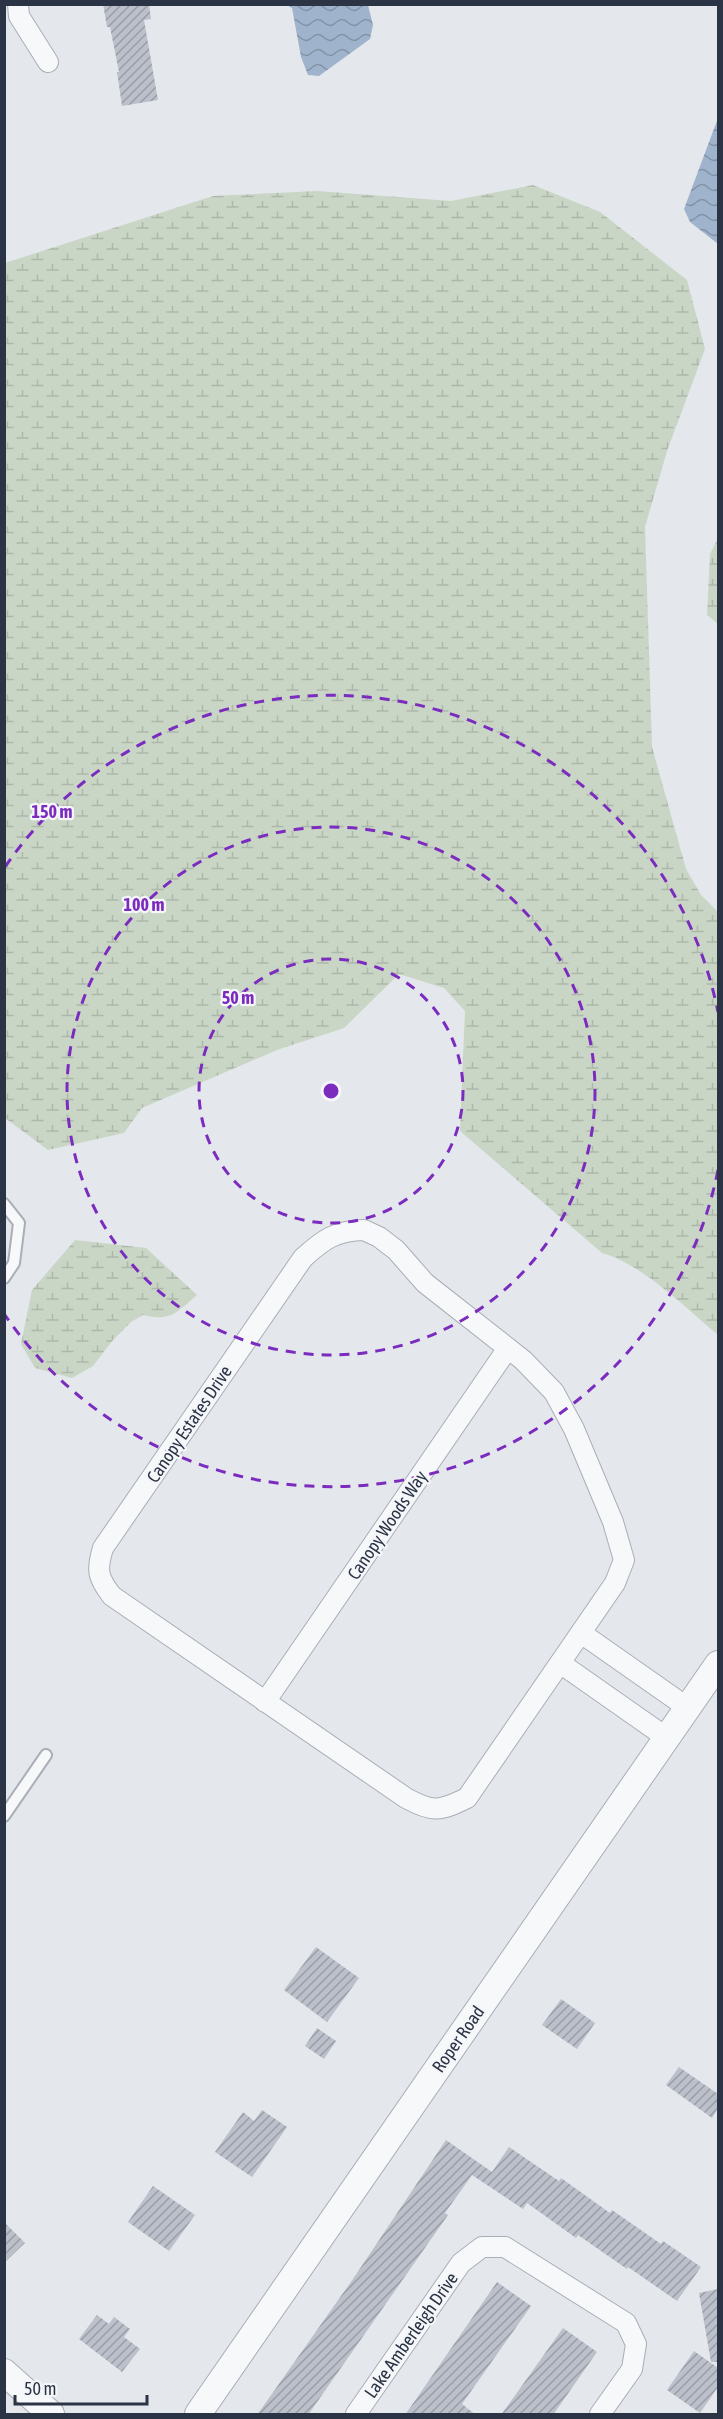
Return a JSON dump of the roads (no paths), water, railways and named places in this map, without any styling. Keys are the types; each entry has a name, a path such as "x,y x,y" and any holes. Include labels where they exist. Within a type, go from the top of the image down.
{"street":[{"path":"18,4 19,16 48,62"},
{"name":"Canopy Estates Drive","path":"364,1230 379,1237 396,1250 425,1282 508,1348 554,1392 574,1429 613,1522 624,1560 615,1583 467,1798 446,1808 425,1809 406,1798 112,1596 100,1581 98,1564 104,1548 303,1258 323,1239 345,1231 364,1230"},
{"name":"Canopy Woods Way","path":"266,1702 508,1348"},
{"path":"581,1633 688,1708"},
{"path":"560,1663 667,1738"},
{"name":"Roper Road","path":"198,2415 718,1664"},
{"name":"Lake Amberleigh Drive","path":"356,2415 461,2263 482,2247 505,2247 626,2322 636,2344 632,2368 600,2415"},
{"path":"4,2372 51,2415"}],"lane":[{"path":"4,1204 19,1223 14,1263 4,1278"},
{"path":"4,1816 46,1755"}],"water":[{"path":"287,5 368,5 373,25 370,39 319,76 308,75 301,57 292,8"},
{"path":"718,118 718,244 690,222 684,209"}]}
